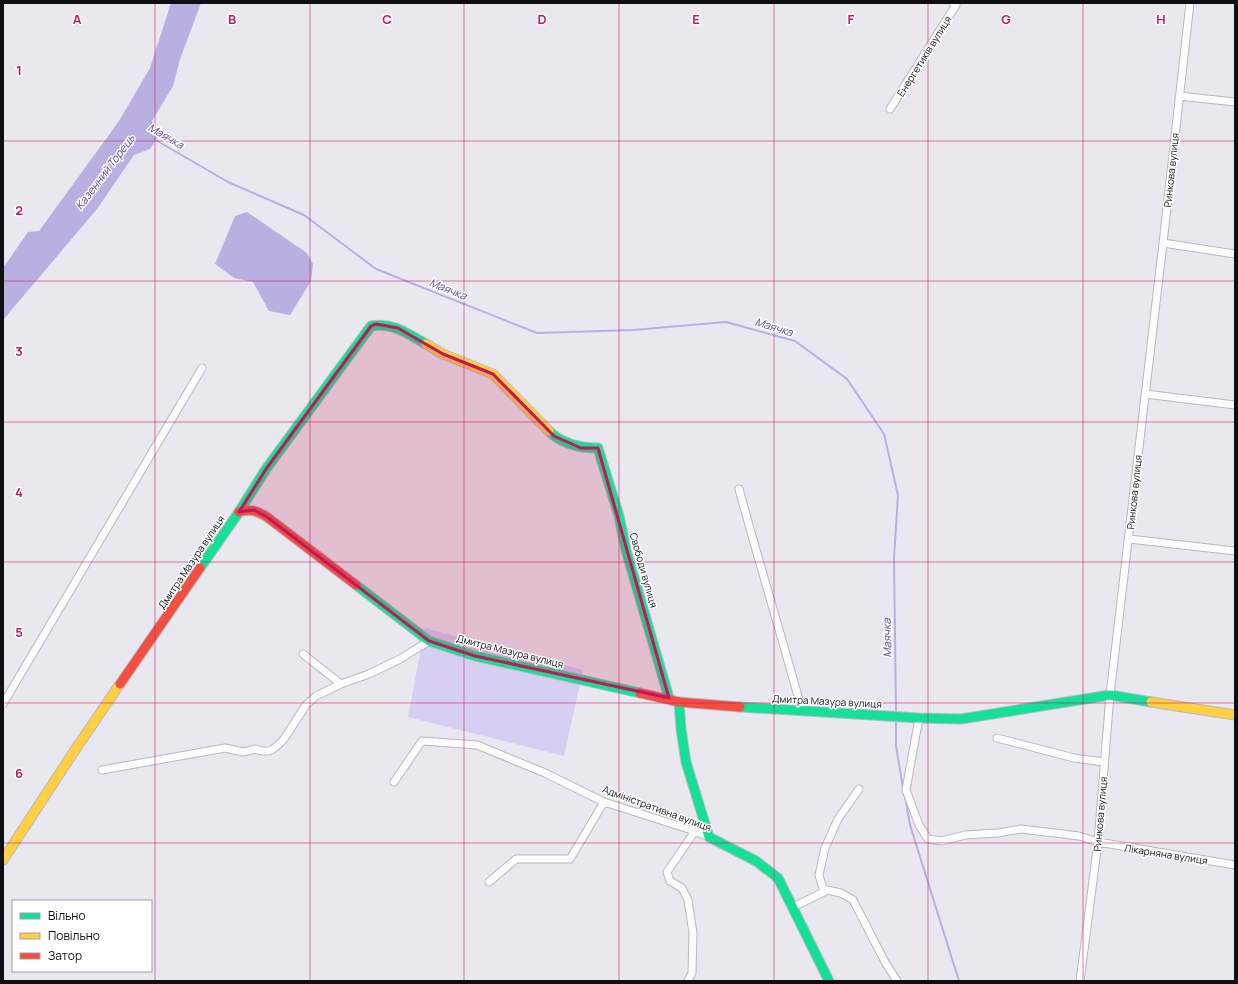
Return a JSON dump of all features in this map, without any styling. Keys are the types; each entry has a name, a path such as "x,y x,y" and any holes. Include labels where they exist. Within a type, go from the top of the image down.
{"street":[{"name":"Енергетиків вулиця","path":"890,109 956,5 953,3"},
{"name":"Ринкова вулиця","path":"1080,981 1098,842 1110,696 1190,3"},
{"path":"1179,96 1235,102"},
{"path":"1163,243 1235,254"},
{"name":"Свободи вулиця","path":"239,512 266,469 371,326 382,324 398,328 443,354 493,374 508,387 554,436 581,448 598,448 619,516 626,550 669,698"},
{"path":"3,704 202,368"},
{"path":"1145,394 1235,405"},
{"path":"739,489 802,711"},
{"name":"Дмитра Мазура вулиця","path":"3,860 75,750 239,512 246,509 254,510 267,517 429,641 460,652 615,688 669,698 679,702 916,718 961,719 1110,696 1235,715"},
{"path":"1129,539 1235,551"},
{"path":"102,770 225,748 243,752 256,748 267,753 284,740 299,714 316,696 341,684 369,674 400,659 429,641"},
{"path":"303,654 341,684"},
{"path":"679,702 686,762 709,837"},
{"name":"Лікарняна вулиця","path":"916,718 906,790 919,825 928,839 942,841 1021,828 1079,836 1098,842 1235,865"},
{"path":"997,738 1074,758 1104,762"},
{"name":"Адміністративна вулиця","path":"394,782 422,741 477,745 545,773 604,802 695,831 709,837 756,861 778,878 828,981"},
{"path":"824,892 819,875 825,848 838,820 859,790"},
{"path":"489,882 516,859 570,859 604,802"},
{"path":"688,981 692,974 693,933 688,900 682,888 670,881 667,872 695,831"},
{"path":"793,907 827,890 841,893 853,900 881,955 897,981"}],"highlighted area":[{"path":"376,324 398,328 443,354 493,374 554,436 581,448 598,448 669,698 475,656 429,641 267,517 254,510 239,512 266,469 371,326"}],"shaded area":[{"path":"425,628 583,670 564,756 408,717"}],"water":[{"name":"Казенний Торець","path":"171,3 201,3 180,59 173,86 152,121 157,138 150,149 134,155 97,209 3,320 3,268 28,232 39,231 119,121 150,68"},
{"path":"247,212 307,253 313,264 311,281 290,315 269,311 253,282 234,278 215,264 235,216"}],"waterway":[{"name":"Маячка","path":"154,139 228,182 304,215 376,269 537,333 633,330 726,322 795,341 847,379 884,434 898,495 894,558 896,712"},
{"name":"Маячка","path":"896,721 896,746 903,788"},
{"name":"Маячка","path":"905,796 910,825 959,981"}],"traffic: fast":[{"path":"200,568 239,512 266,469 371,326 379,325 393,327 426,344"},
{"path":"549,431 565,442 585,447 598,448 619,516 626,550 669,698"},
{"path":"356,585 429,641 475,656 640,693"},
{"path":"740,707 919,718 961,719 1110,695 1151,702"},
{"path":"679,702 686,762 709,837 756,861 778,878 829,981"}],"traffic: slow":[{"path":"426,344 443,354 493,374 549,431"},
{"path":"3,860 120,684"},
{"path":"1151,702 1235,715"}],"traffic: jam":[{"path":"239,512 247,510 253,511 267,517 356,585"},
{"path":"120,684 200,568"},
{"path":"640,693 679,702 740,707"}]}
